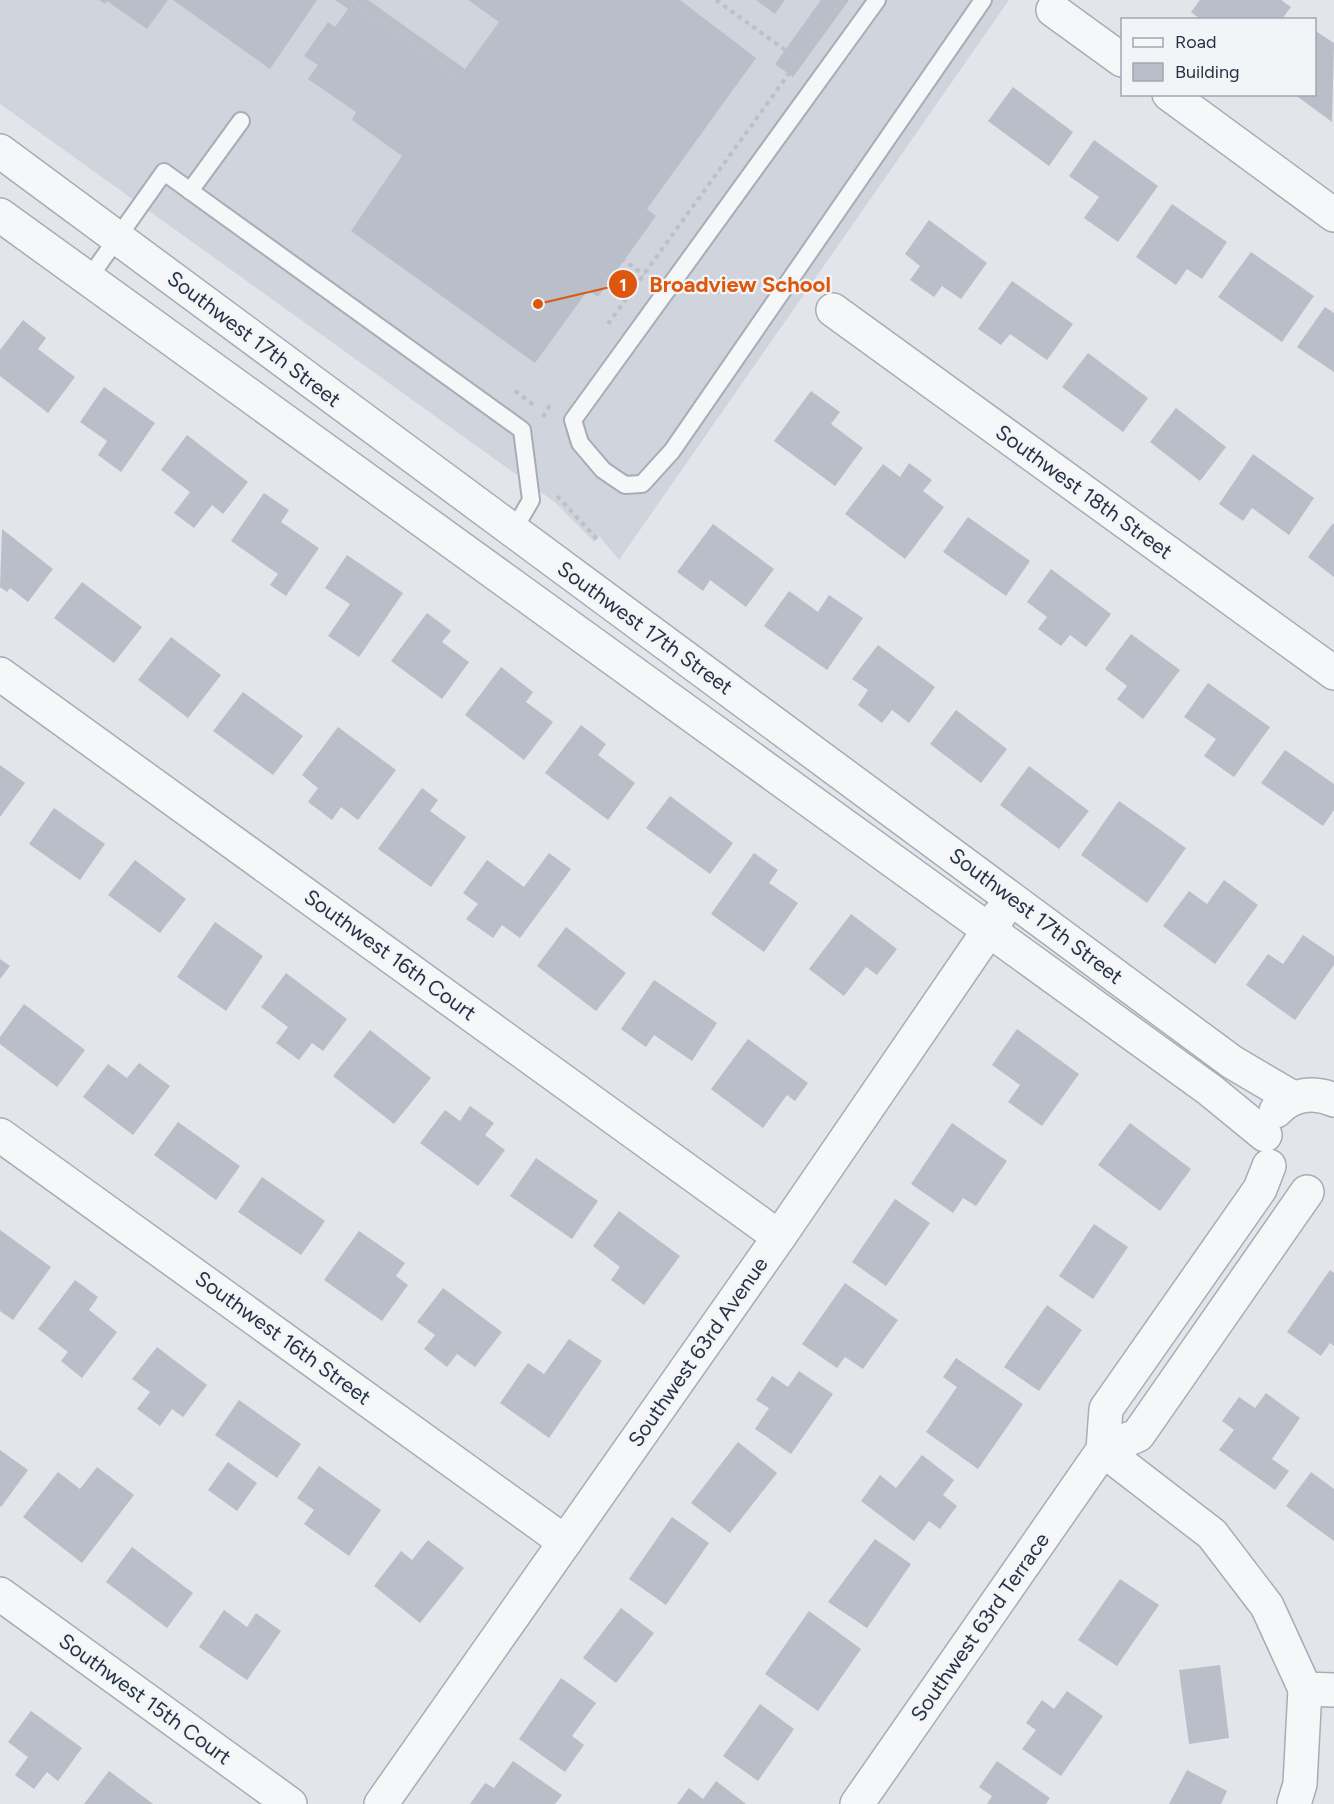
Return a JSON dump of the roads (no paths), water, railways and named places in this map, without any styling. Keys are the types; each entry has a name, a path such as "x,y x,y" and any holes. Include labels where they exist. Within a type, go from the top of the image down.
{"street":[{"path":"1053,10 1121,59"},
{"path":"1172,96 1334,215"},
{"name":"Southwest 17th Street","path":"0,151 1232,1062 1317,1092"},
{"name":"Southwest 17th Street","path":"0,215 1210,1090 1267,1150 1279,1179 1292,1187 1325,1191"},
{"name":"Southwest 18th Street","path":"833,310 1334,673"},
{"path":"553,616 579,580"},
{"name":"Southwest 16th Court","path":"0,674 779,1237"},
{"name":"Southwest 63rd Avenue","path":"381,1804 779,1237 1011,898"},
{"path":"1103,1450 1106,1409 1260,1189 1270,1119 1280,1107 1317,1092"},
{"name":"Southwest 16th Street","path":"0,1135 565,1542"},
{"path":"1103,1450 1138,1434 1325,1191"},
{"path":"1103,1450 1212,1534 1267,1606 1320,1689 1294,1804"},
{"name":"Southwest 63rd Terrace","path":"856,1804 1103,1450"},
{"name":"Southwest 15th Court","path":"0,1594 290,1804"}],"lane":[{"path":"877,0 573,420 580,443 603,470 625,485 642,484 672,451 983,0"},
{"path":"190,191 241,121"},
{"path":"89,278 164,172 522,430 531,500 513,531"}],"place":[{"name":"Broadview School","path":"538,304"}]}
